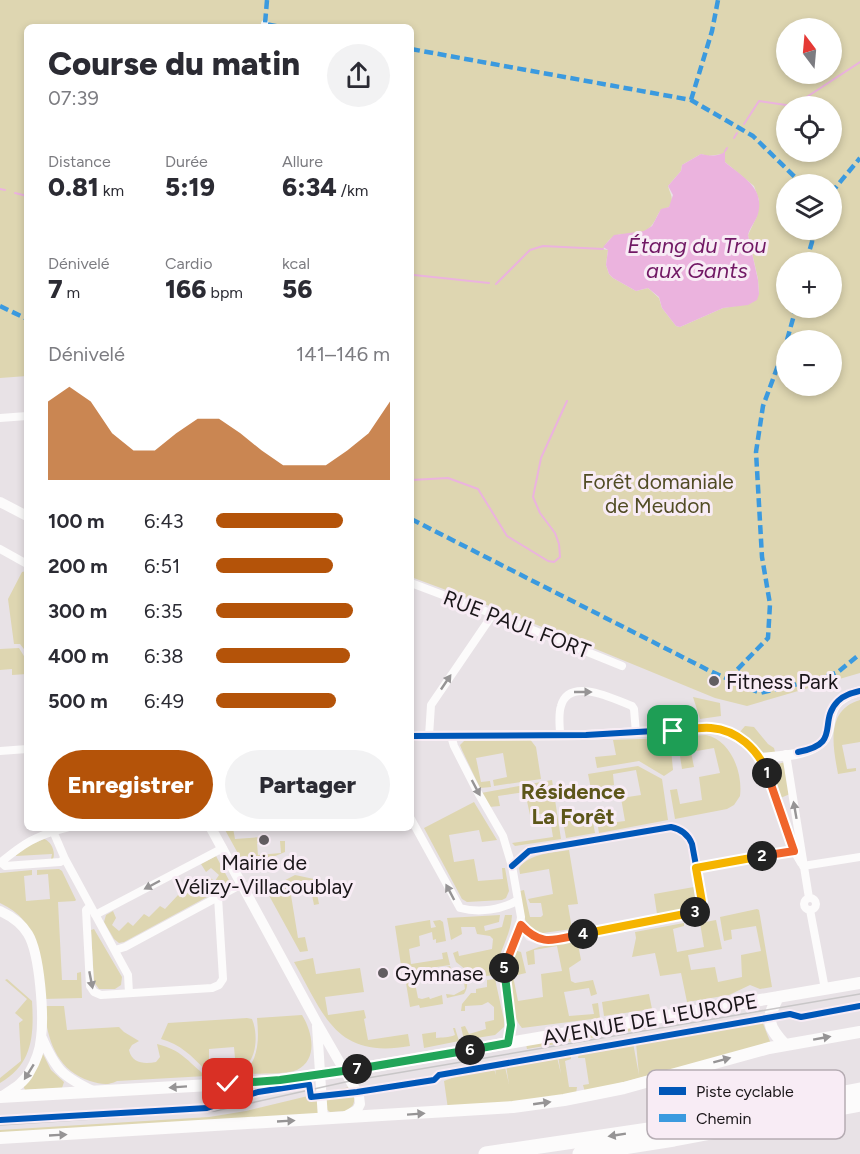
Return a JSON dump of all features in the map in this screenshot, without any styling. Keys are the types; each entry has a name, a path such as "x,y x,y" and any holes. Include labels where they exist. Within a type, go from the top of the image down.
{"highway":[{"path":"845,1093 860,1090"},
{"path":"845,1107 860,1104"},
{"path":"486,1154 647,1130"},
{"path":"580,1154 674,1139"}],"main road":[{"name":"AVENUE DE L'EUROPE","path":"1,1097 238,1083 345,1071 860,983"},
{"name":"AVENUE DE L'EUROPE","path":"778,997 769,1018 772,1029 785,1045"},
{"path":"691,1070 785,1045 860,1032"},
{"path":"0,1138 520,1106 647,1082"}],"street":[{"path":"0,418 24,416"},
{"path":"1,505 24,515"},
{"path":"0,549 24,562"},
{"name":"RUE PAUL FORT","path":"414,585 622,666"},
{"path":"429,736 431,705 493,614"},
{"path":"560,735 561,703 574,691 582,690 632,706 636,733"},
{"path":"761,758 809,750 818,746 827,734 834,707 846,695 860,691"},
{"path":"414,736 636,733 705,728 718,729 744,741 761,758 803,866 809,898 804,904 805,908 810,910 825,989"},
{"path":"451,736 472,782 502,836 512,866 521,925 510,948 504,971 511,1025 508,1043"},
{"path":"0,751 24,749"},
{"path":"786,754 798,851"},
{"path":"414,824 460,908 473,910 506,907 518,900"},
{"path":"512,866 529,851 671,827 677,828 689,836 692,844 702,902 693,914 544,941 530,936 521,925"},
{"path":"65,860 5,866 0,863 26,842 53,831 65,860 128,975 129,993"},
{"path":"213,831 360,1099 357,1110 341,1118"},
{"path":"95,915 223,848"},
{"path":"696,868 798,851"},
{"path":"803,866 860,857"},
{"path":"115,950 125,947 242,884"},
{"path":"90,906 86,910 87,933 90,986 94,992 101,995 212,988 219,985 223,979 218,897"},
{"path":"0,911 19,923 28,934 33,946 38,964 41,1038 37,1058 23,1082 1,1097"},
{"path":"317,1023 323,1119"},
{"path":"41,1038 51,1059 65,1076 93,1091"}],"green space":[{"name":"Forêt domaniale de Meudon","path":"0,0 860,0 860,673 747,706 715,698 503,611 414,578 414,24 24,24 24,376 0,378","holes":["701,154 708,156 723,154 725,162 754,186 759,200 757,216 748,235 759,294 742,305 723,308 680,327 676,326 662,308 659,298 648,288 636,291 609,274 606,265 608,250 603,249 613,237 641,233 648,229 661,210 671,204 672,196 668,186 681,171 682,165"]},
{"path":"24,572 24,649 20,644 14,644 8,599"},
{"path":"19,648 24,656 24,674 12,675 12,669 0,670 0,649"},
{"path":"693,697 720,703 721,716 700,719"},
{"path":"860,700 860,742 842,745 847,769 856,768 856,771 838,774 834,752 836,721 849,705"},
{"path":"745,726 754,727 774,748 775,752 762,754 739,733"},
{"path":"706,735 715,738 729,750 737,768 740,796 734,805 727,809 675,819 670,790 677,789 680,804 702,800 699,777 720,773 714,748 691,752 694,767 682,769 677,737"},
{"path":"529,738 536,747 541,779 494,786 493,780 507,777 503,753 476,758 481,782 490,781 491,787 480,788 460,745 466,739"},
{"path":"670,738 673,770 664,776 639,761 597,768 595,757 616,755 613,740"},
{"path":"785,762 790,794 778,799 767,767"},
{"path":"638,766 662,779 668,820 599,833 596,815 599,814 601,824 625,821 621,798 641,795 636,770 613,774 614,785 591,789 588,774"},
{"path":"552,780 561,839 515,846 512,843 553,837 549,813 530,815 525,792 498,796 500,806 489,807 481,793"},
{"path":"474,802 497,840 482,842 479,830 449,835 454,862 474,859 478,881 503,879 502,868 505,868 509,891 506,898 502,900 467,902 462,899 424,828"},
{"path":"591,811 595,833 566,838 562,816"},
{"path":"226,831 234,831 235,839 262,837 262,843 257,843 258,855 281,853 280,841 285,841 285,852 246,868"},
{"path":"44,839 52,847 53,859 51,859 52,854 15,856 28,846"},
{"path":"569,850 578,904 568,905 572,929 536,934 526,921 520,891 524,890 530,917 541,917 543,915 541,903 530,903 528,899 553,894 549,869 520,874 519,868 529,859"},
{"path":"216,856 231,884 124,942 119,943 114,939 104,922 106,915 113,911 116,918 112,925 119,931 128,922 133,926 144,914 149,917 160,906 165,909 178,895 183,898 194,886 199,889 210,878 215,881 219,875 211,868 206,872 201,864"},
{"path":"59,869 76,900 58,902 62,980 77,980 77,973 81,972 82,998 43,999 40,957 31,932 24,920 0,903 0,873 32,870 32,875 24,876 26,901 50,899 48,874 37,875 37,870"},
{"path":"295,875 314,879 319,904 314,905 309,880 289,883 298,938 305,937 308,951 300,952 266,890"},
{"path":"694,887 695,897 687,909 657,914 654,894"},
{"path":"757,909 772,987 760,989 750,985 729,995 687,1002 681,973 660,976 655,953 632,957 635,932 684,923 684,926 673,929 677,952 704,947 700,923 716,920 722,949 688,955 691,970 715,967 718,982 742,977 741,955 761,951 756,926 731,930 732,939 724,941 720,917"},
{"path":"500,915 499,922 484,926 485,931 502,927 505,915 512,915 495,975 486,976 485,970 470,973 456,962 453,953 458,951 459,956 492,949 493,939 490,936 477,934 475,927 461,927 462,934 451,940 447,918"},
{"path":"430,920 431,928 436,927 433,921 443,922 446,941 436,943 432,932 419,936 420,946 409,949 411,964 443,959 442,953 447,952 450,965 402,972 395,926"},
{"path":"94,929 122,977 121,985 115,989 99,989 94,982 91,930"},
{"path":"575,941 578,944 581,960 569,968 571,981 575,983 593,980 597,994 591,996 589,988 564,992 569,1016 594,1014 592,1004 598,1003 600,1018 522,1028 517,1021 511,1002 509,979 514,950 521,952 526,973 513,976 518,1001 543,997 541,974 562,971 557,946 534,950 535,964 528,965 526,952 539,947"},
{"path":"313,958 316,974 360,968 364,992 325,997 328,1015 364,1010 368,1040 408,1034 410,1046 385,1048 365,1046 349,1040 336,1030 315,1000 294,962"},
{"path":"450,966 452,971 461,972 466,979 467,985 464,994 447,998 446,994 454,995 465,989 463,976 446,975 446,977 443,975 438,978 426,978 426,981 415,983 418,998 429,997 430,999 442,995 443,1004 420,1008 419,1005 410,1007 405,977"},
{"path":"7,979 32,1001 32,1025 29,1048 25,1058 11,1075 0,1083 0,1078 21,1061 19,1023 23,1020 15,1013 27,999 5,980"},
{"path":"495,979 504,1027 495,1035 464,1040 461,1027 465,1026 469,1034 486,1029 485,1022 494,1020 494,1007 488,1002 482,1005 465,1006 465,1011 461,1011 462,1004 471,993 476,993 476,989 487,987 487,980"},
{"path":"649,994 652,1009 604,1016 602,1002"},
{"path":"44,1006 64,1006 67,1030 119,1027 139,1041 129,1050 136,1060 143,1063 156,1062 160,1057 157,1044 166,1046 184,1057 206,1076 101,1084 78,1076 61,1061 55,1052"},
{"path":"302,1015 309,1029 312,1044 311,1052 304,1065 286,1073 244,1074 253,1061 257,1048 257,1018"},
{"path":"252,1019 256,1042 248,1063 236,1069 234,1047 209,1049 209,1070 205,1070 180,1047 161,1039 168,1023"},
{"path":"762,1021 771,1044 670,1070 647,1070 647,1076 585,1092 583,1085 589,1084 585,1058 578,1058 579,1053 633,1043 639,1075 636,1043"},
{"path":"654,1022 655,1027 527,1049 526,1044"},
{"path":"453,1028 455,1028 459,1041 424,1048 422,1034 436,1032 436,1038 450,1037 455,1035"},
{"path":"43,1054 51,1070 64,1082 62,1088 25,1090 23,1085"},
{"path":"571,1054 571,1059 565,1061 569,1087 577,1087 576,1094 448,1109 444,1081 457,1076 494,1069 496,1075 495,1069 505,1067 509,1084 506,1066 557,1057 561,1074 558,1056"},
{"path":"350,1087 355,1098 353,1105 347,1111 330,1112 325,1108 324,1092"},
{"path":"308,1096 308,1100 318,1099 319,1114 0,1134 0,1130 209,1117 246,1111"}],"water":[{"name":"Étang du Trou aux Gants","path":"725,151 725,162 745,178 758,197 758,214 748,235 759,294 757,300 748,305 723,308 680,327 676,326 662,308 659,297 648,288 636,291 609,274 606,265 608,250 603,247 614,235 644,231 652,226 661,209 669,207 673,195 668,186 681,171 682,165 701,154 710,156"}],"waterway":[{"path":"744,124 759,101 793,106 860,62"},
{"path":"734,138 737,133"},
{"path":"0,189 5,190"},
{"path":"15,193 24,195"},
{"path":"496,284 530,250 543,246 603,249"},
{"path":"414,275 489,283"},
{"path":"414,480 448,478 478,489 507,536 548,561 554,562 560,557 559,544 555,533 540,513 533,497 541,458 567,401"}],"tram line":[{"path":"0,1125 215,1111 350,1081 860,994"}],"marked path":[{"path":"265,24 267,0"},
{"path":"691,100 712,31 718,0"},
{"path":"414,50 691,100 753,136 792,174"},
{"path":"842,180 860,158"},
{"path":"809,252 812,240"},
{"path":"0,306 24,318"},
{"path":"790,330 793,318"},
{"path":"728,679 768,638 770,604 762,557 756,452 763,406 776,371"},
{"path":"414,521 710,671 760,693 819,679 838,672 860,654"}],"cycle path":[{"path":"798,752 820,744 825,738 832,709 838,701 860,691"},
{"path":"414,736 586,735 705,728"},
{"path":"512,866 529,851 671,827 684,832 692,844 702,898 699,908 688,915 544,941 530,936 521,925"},
{"path":"0,1120 207,1108 258,1092 309,1084 311,1097 357,1092 434,1080 439,1075 790,1014 801,1017 860,1006"}],"place":[{"name":"Fitness Park","path":"714,681"},
{"name":"Mairie de Vélizy-Villacoublay","path":"264,840"},
{"name":"Gymnase","path":"383,973"}],"district":[{"name":"Résidence La Forêt","path":"573,804"}],"route":[{"path":"228,1084 345,1071 508,1043 511,1025 504,971 510,948 521,925 530,936 544,941 693,914 702,902 696,868 794,851 761,758 751,746 718,729 673,731"}]}
